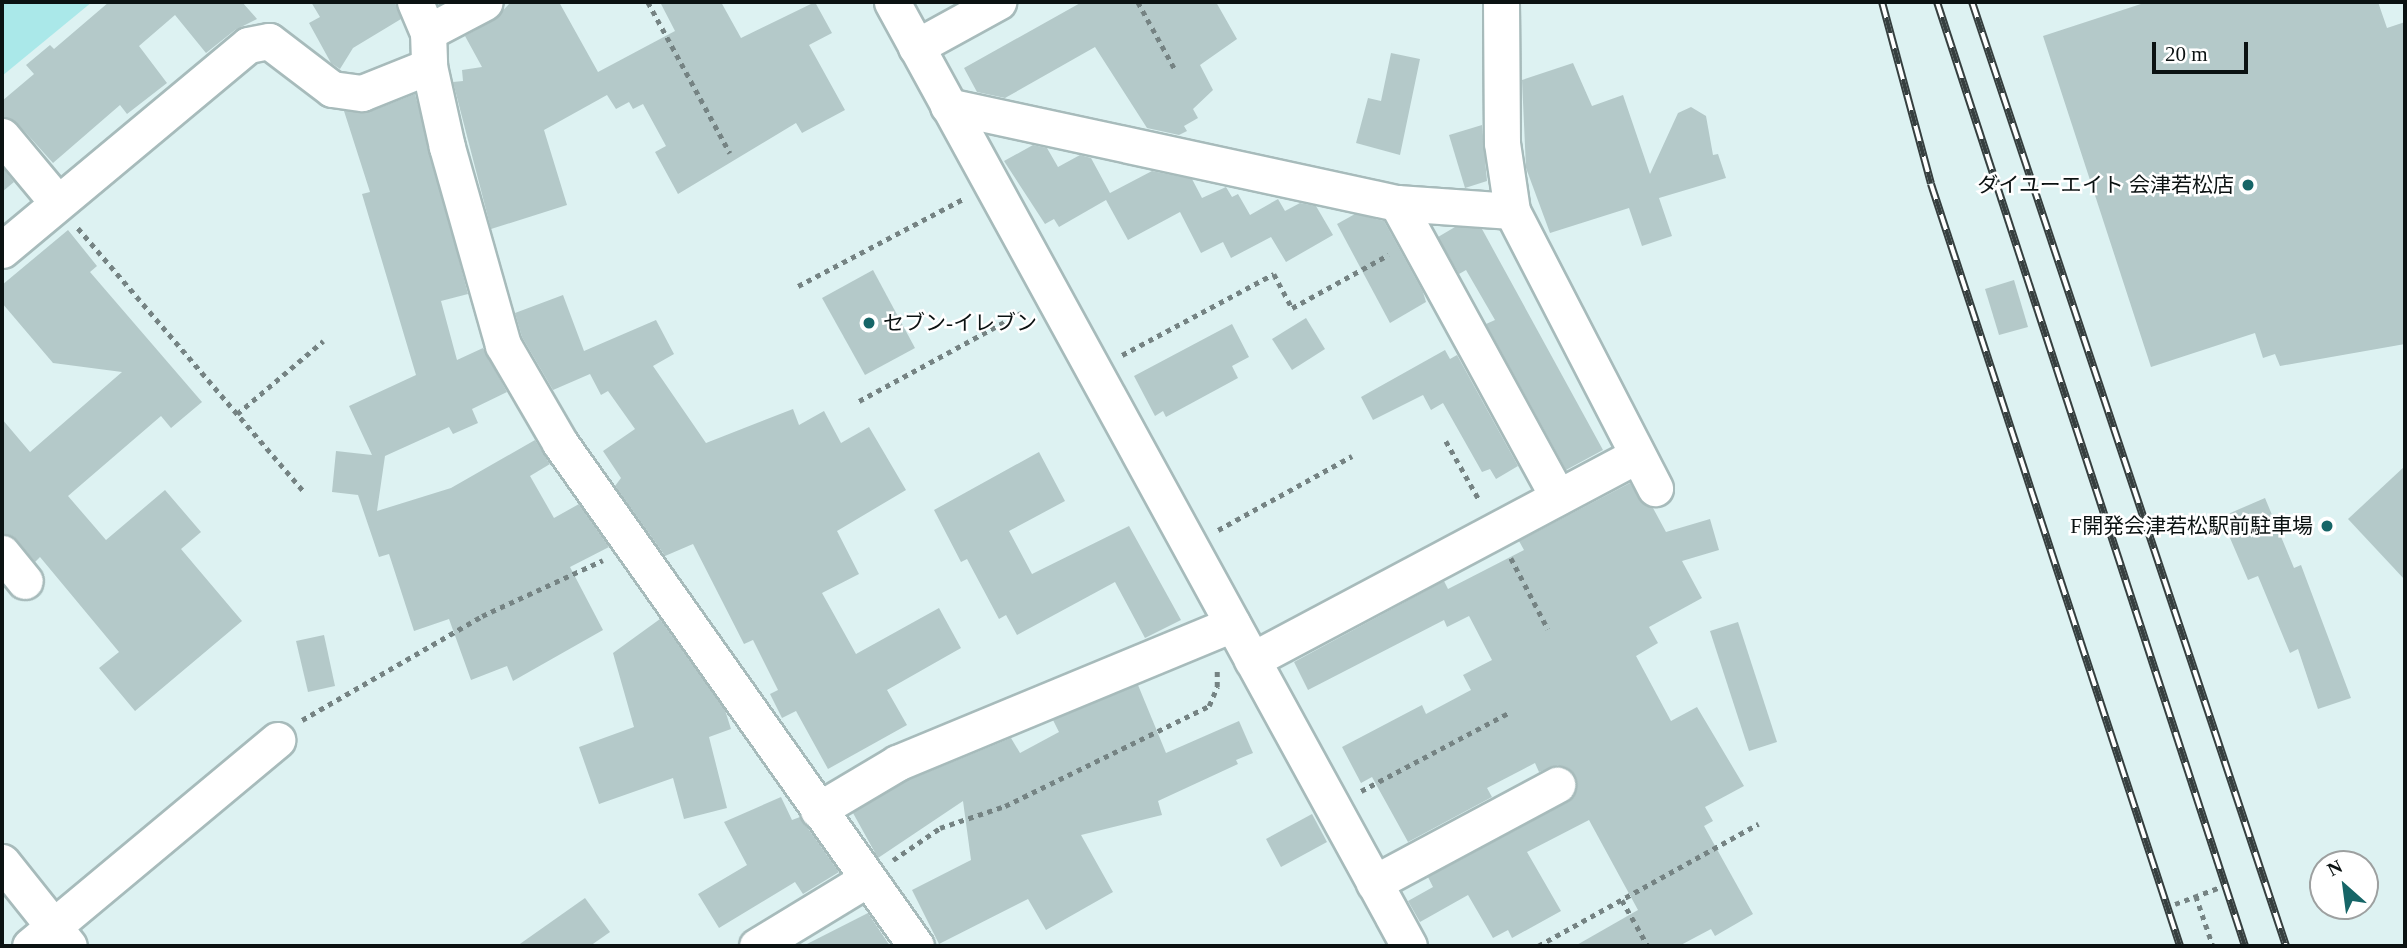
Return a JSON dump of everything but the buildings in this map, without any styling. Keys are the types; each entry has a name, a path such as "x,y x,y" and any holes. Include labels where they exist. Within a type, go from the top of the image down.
{"street":[{"path":"485,2 422,17 429,66 503,345 560,443 916,946"},
{"path":"892,2 1189,546 1225,628 1252,660 1409,946"},
{"path":"916,47 998,2"},
{"path":"1501,2 1502,143 1512,211 1634,456 1655,488"},
{"path":"2,250 248,45 269,41 332,89 362,93 429,66"},
{"path":"948,106 1397,203 1512,211"},
{"path":"2,136 57,202"},
{"path":"1397,203 1558,498"},
{"path":"1252,660 1634,456"},
{"path":"2,553 25,581"},
{"path":"818,810 897,763 1225,628"},
{"path":"2,862 52,939 277,740"},
{"path":"1374,883 1557,785"},
{"path":"757,946 867,878"}],"path":[{"path":"648,2 730,153"},
{"path":"1138,2 1176,71"},
{"path":"799,286 991,184"},
{"path":"57,202 305,493"},
{"path":"1093,370 1274,274 1292,308 1419,239"},
{"path":"859,401 1052,297"},
{"path":"237,414 323,341"},
{"path":"1189,546 1352,456"},
{"path":"277,740 318,710 482,616 632,546"},
{"path":"867,878 940,828 1005,806 1209,706 1217,687 1225,628"},
{"path":"1333,807 1510,712"},
{"path":"1538,946 1758,824"},
{"path":"2175,904 2218,888"},
{"path":"2196,896 2213,946"},
{"path":"1622,900 1648,946"}],"shaded area":[{"path":"2,2 92,2 2,76"}],"railway":[{"path":"1882,2 1931,184 2180,946"},
{"path":"1937,2 2245,946"},
{"path":"1972,2 2286,946"}],"place":[{"name":"ダイユーエイト 会津若松店","path":"2248,185"},
{"name":"セブン-イレブン","path":"869,323"},
{"name":"F開発会津若松駅前駐車場","path":"2327,526"}]}
